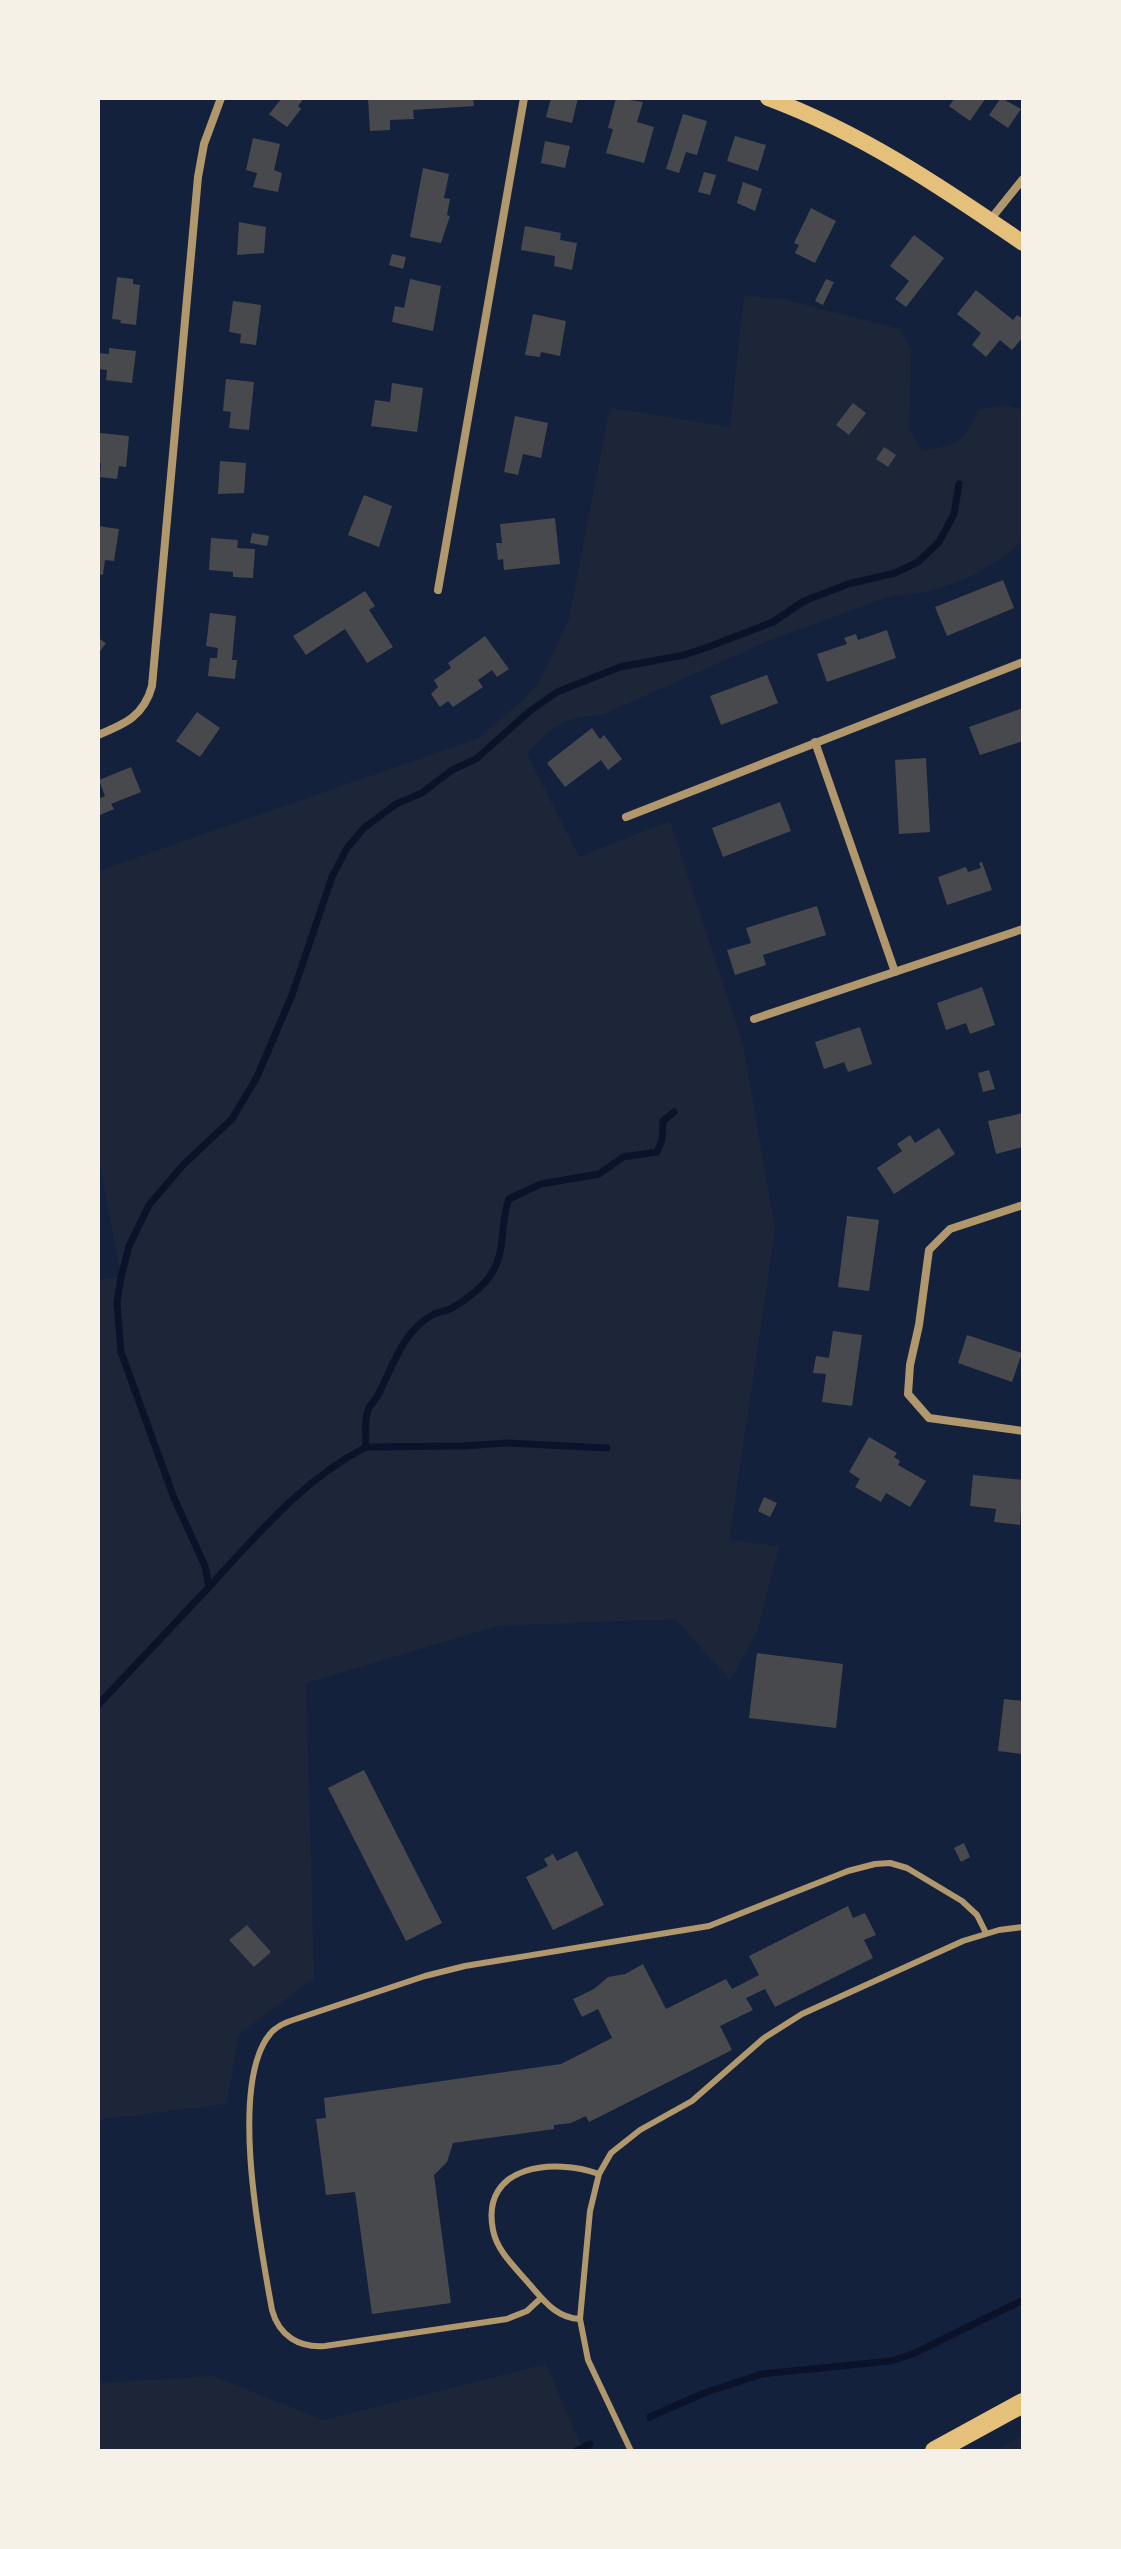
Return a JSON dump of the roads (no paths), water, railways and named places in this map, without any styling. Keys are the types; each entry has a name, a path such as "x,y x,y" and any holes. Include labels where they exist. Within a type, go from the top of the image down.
{"main road":[{"path":"768,98 866,144 1023,243"},
{"path":"943,2449 1023,2403"}],"street":[{"path":"98,735 124,724 139,713 152,686 198,177 208,128 221,98"},
{"path":"438,590 524,98"},
{"path":"990,220 1023,179"},
{"path":"626,817 1023,662"},
{"path":"815,742 895,972"},
{"path":"754,1019 1023,929"},
{"path":"1023,1205 950,1229 929,1250 908,1394 929,1418 1023,1431"}],"lane":[{"path":"541,2298 520,2315 493,2322 318,2346 302,2345 288,2337 277,2324 272,2310 248,2140 251,2090 260,2054 276,2028 434,1973 709,1926 848,1871 875,1864 890,1863 907,1868 962,1901 977,1915 986,1933"},
{"path":"631,2451 588,2360 580,2319 590,2211 599,2174 611,2153 620,2144 692,2101 777,2030 802,2014 951,1946 986,1933 1023,1927"},
{"path":"580,2319 562,2316 541,2298 505,2255 496,2240 492,2220 499,2192 515,2175 536,2166 575,2167 599,2174"}],"waterway":[{"path":"98,1705 209,1587 205,1566 174,1498 121,1352 117,1303 129,1246 149,1205 183,1165 232,1119 257,1077 292,995 332,877 347,848 364,828 396,804 422,793 452,770 476,759 530,711 557,692 620,667 684,655 708,647 773,622 804,601 848,584 895,573 918,562 939,542 954,514 959,484"},
{"path":"209,1587 301,1492 321,1475 366,1447 368,1410 414,1329 434,1314 452,1308 469,1297 493,1271 500,1254 509,1199 541,1184 599,1174 623,1157 657,1152 662,1140 663,1121 674,1112"},
{"path":"366,1447 506,1443 607,1448"},
{"path":"650,2417 704,2393 762,2374 891,2361 915,2353 1023,2300"},
{"path":"576,2451 590,2444"}]}
